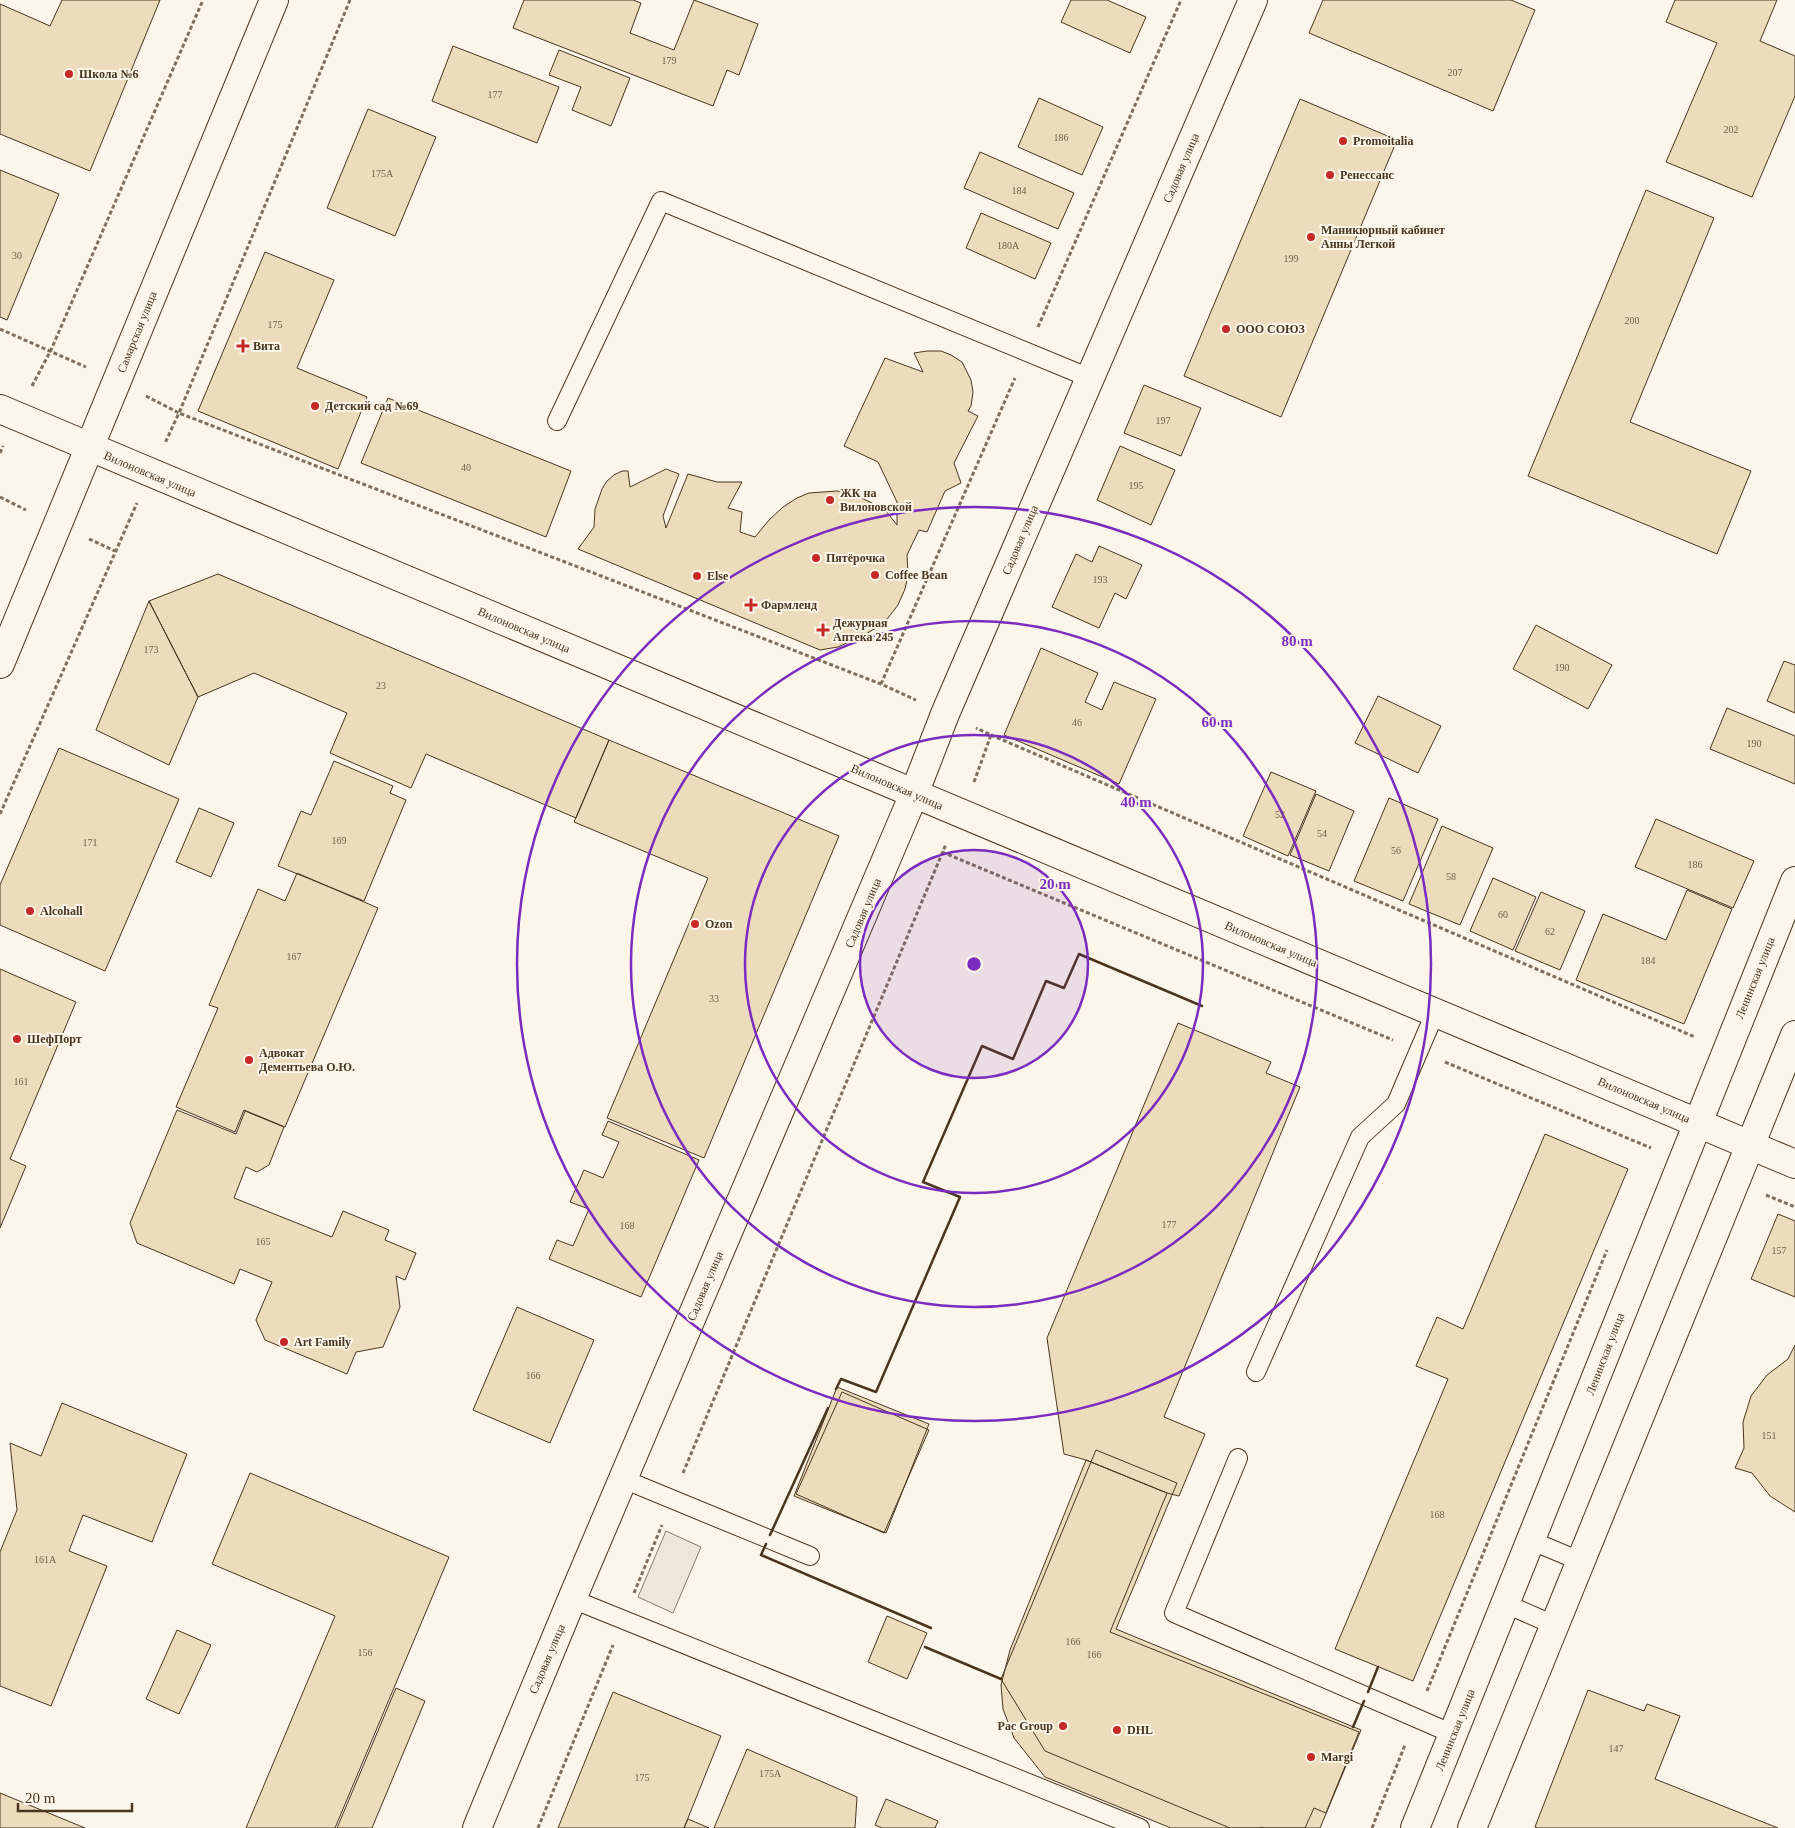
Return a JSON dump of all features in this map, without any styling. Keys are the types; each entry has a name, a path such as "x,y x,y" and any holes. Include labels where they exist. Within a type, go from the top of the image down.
{"street":[{"name":"Самарская улица","path":"0,664 274,0"},
{"name":"Садовая улица","path":"477,1828 572,1599 914,794 945,714 1253,0"},
{"name":"Вилоновская улица","path":"0,409 150,474 1795,1164"},
{"name":"Ленинская улица","path":"1415,1828 1532,1542 1696,1122 1795,881"},
{"path":"1472,1828 1795,1035"}],"lane":[{"path":"557,421 661,201 1090,378"},
{"path":"1256,1372 1360,1137 1396,1104 1435,1013"},
{"path":"1238,1458 1174,1613 1453,1734"},
{"path":"623,1479 810,1556"},
{"path":"1532,1542 1580,1561"},
{"path":"572,1599 1140,1828"},
{"path":"1506,1604 1554,1625"}],"path":[{"path":"51,350 202,0"},
{"path":"0,814 179,412 350,0"},
{"path":"179,412 872,681 1726,1050"},
{"path":"538,1828 672,1500 942,852 962,814 991,734"},
{"path":"942,852 1681,1161"},
{"path":"1645,1156 1649,1147"},
{"path":"1734,1183 1795,1207"},
{"path":"1372,1828 1608,1248"}],"shaded area":[{"path":"666,1531 701,1547 673,1613 638,1597"}],"building":[{"name":"Школа №6","path":"62,0 160,0 90,171 0,134 0,4 50,26"},
{"path":"524,0 633,0 641,3 630,33 674,50 694,0 758,24 739,75 727,70 713,106 513,28"},
{"path":"1071,0 1107,0 1146,17 1130,53 1061,22"},
{"path":"1323,0 1511,0 1535,10 1493,111 1309,33"},
{"path":"1675,0 1777,0 1760,41 1795,56 1795,96 1752,197 1666,162 1717,43 1666,22"},
{"path":"453,46 559,87 537,143 432,101"},
{"path":"559,50 630,78 611,126 572,110 581,87 549,75"},
{"path":"1039,98 1103,127 1082,175 1018,147"},
{"path":"1300,99 1397,140 1281,417 1184,376"},
{"path":"368,109 436,137 395,236 327,208"},
{"path":"980,152 1074,193 1058,229 964,188"},
{"path":"0,170 59,194 7,320 0,317"},
{"path":"1646,190 1714,218 1630,422 1751,471 1717,554 1528,476"},
{"path":"981,213 1051,243 1035,279 966,248"},
{"path":"265,252 334,280 297,368 367,397 338,469 198,411"},
{"name":"ЖК на Вилоновской","path":"941,351 962,362 971,380 973,392 971,406 968,411 978,416 954,463 961,483 945,491 927,532 919,530 907,555 908,575 905,589 898,605 888,618 864,635 838,647 820,650 578,549 594,527 595,509 602,489 607,481 622,471 628,471 630,487 666,469 679,474 663,516 666,528 688,474 717,482 742,482 728,508 742,512 740,532 755,537 783,507 809,493 837,491 851,493 886,511 897,525 897,502 878,462 844,446 885,358 923,372 914,353"},
{"path":"1144,385 1201,408 1181,456 1124,433"},
{"path":"388,398 571,471 546,537 361,463"},
{"path":"1120,446 1175,470 1151,525 1097,500"},
{"path":"1099,546 1142,565 1126,599 1115,593 1099,628 1052,607 1076,554 1092,562"},
{"path":"218,574 609,740 576,818 426,754 411,788 330,753 347,713 254,673 198,697 149,601"},
{"path":"149,601 198,697 169,765 96,730"},
{"path":"1536,625 1612,665 1588,709 1513,669"},
{"path":"1041,648 1098,673 1085,702 1102,710 1114,682 1156,699 1119,784 1004,735"},
{"path":"1784,661 1795,665 1795,713 1767,701"},
{"path":"1378,696 1441,726 1418,773 1355,743"},
{"path":"1727,708 1795,736 1795,784 1710,749"},
{"path":"609,740 839,836 704,1158 607,1118 708,878 574,822"},
{"path":"59,748 179,799 105,971 0,925 0,885"},
{"path":"334,761 393,786 390,793 406,800 364,901 278,866 301,811 311,815"},
{"path":"1271,772 1316,791 1288,856 1243,836"},
{"path":"1316,794 1354,811 1329,871 1290,855"},
{"path":"1389,798 1438,819 1403,901 1354,881"},
{"path":"199,808 234,823 211,877 176,862"},
{"path":"1656,819 1754,861 1733,908 1635,867"},
{"path":"1442,826 1493,848 1460,925 1409,904"},
{"path":"297,873 378,908 285,1127 244,1110 235,1132 176,1107 218,1008 209,1005 258,889 285,901"},
{"path":"1493,878 1536,897 1513,950 1470,931"},
{"path":"1687,890 1732,909 1684,1024 1576,980 1603,914 1666,940"},
{"path":"1541,892 1585,911 1560,970 1515,951"},
{"path":"0,969 76,1002 10,1159 26,1166 0,1228"},
{"path":"1178,1023 1271,1062 1266,1073 1300,1087 1164,1417 1205,1434 1179,1496 1167,1493 1086,1460 1064,1454 1047,1338"},
{"path":"177,1110 236,1134 245,1111 284,1127 269,1165 257,1172 246,1167 234,1198 332,1237 343,1211 389,1230 385,1240 416,1253 405,1280 396,1276 400,1307 383,1347 356,1352 347,1374 265,1340 256,1320 272,1282 240,1269 234,1284 137,1243 130,1223"},
{"path":"608,1121 699,1160 641,1297 549,1259 557,1240 573,1246 589,1209 570,1202 584,1170 603,1178 619,1142 602,1135"},
{"path":"1545,1134 1628,1169 1413,1681 1335,1649 1448,1379 1416,1366 1437,1317 1463,1329"},
{"path":"1778,1214 1795,1221 1795,1297 1751,1279"},
{"path":"517,1307 594,1340 550,1443 473,1410"},
{"path":"1795,1345 1795,1512 1770,1496 1752,1473 1735,1468 1744,1448 1743,1422 1751,1396 1767,1375 1788,1359"},
{"path":"837,1387 929,1424 886,1533 794,1496"},
{"path":"842,1392 929,1430 884,1533 796,1494"},
{"path":"62,1403 187,1454 152,1542 83,1515 69,1551 107,1566 51,1706 0,1686 0,1552 17,1510 10,1443 41,1456"},
{"path":"1096,1450 1177,1483 1116,1629 1361,1730 1320,1828 1230,1828 1045,1751 1001,1679"},
{"path":"1086,1460 1167,1493 1110,1632 1359,1732 1326,1813 1314,1808 1305,1828 1171,1828 1045,1777 1014,1738 1003,1709 1001,1685 1010,1650"},
{"path":"250,1473 449,1557 335,1828 246,1828 335,1616 212,1564"},
{"path":"887,1616 927,1633 907,1679 868,1662"},
{"path":"177,1630 211,1645 179,1714 146,1699"},
{"path":"396,1688 425,1701 372,1828 337,1828"},
{"path":"1588,1690 1644,1711 1647,1704 1680,1716 1655,1779 1778,1828 1535,1827"},
{"path":"613,1692 721,1736 684,1828 558,1828"},
{"path":"747,1749 857,1797 855,1828 714,1828"},
{"path":"0,1793 85,1828 0,1828"},
{"path":"886,1799 938,1821 935,1828 882,1828 875,1825"},
{"path":"688,1819 709,1828 684,1828"}],"wall":[{"path":"836,1389 841,1379 876,1392 960,1197 923,1182 982,1046 1013,1059 1046,981 1064,988 1079,954 1202,1006"},
{"path":"770,1535 828,1408"},
{"path":"766,1544 761,1555 931,1628"},
{"path":"925,1647 1001,1679"},
{"path":"1368,1692 1378,1667"},
{"path":"1353,1727 1364,1701"}],"place":[{"name":"Школа №6","path":"69,74"},
{"name":"Promoitalia","path":"1343,141"},
{"name":"Ренессанс","path":"1330,175"},
{"name":"Маникюрный кабинет Анны Легкой","path":"1311,237"},
{"name":"ООО СОЮЗ","path":"1226,329"},
{"name":"Вита","path":"243,346"},
{"name":"Детский сад №69","path":"315,406"},
{"name":"ЖК на Вилоновской","path":"830,500"},
{"name":"Пятёрочка","path":"816,558"},
{"name":"Coffee Bean","path":"875,575"},
{"name":"Else","path":"697,576"},
{"name":"Фармленд","path":"751,605"},
{"name":"Дежурная Аптека 245","path":"823,630"},
{"name":"Alcohall","path":"30,911"},
{"name":"Ozon","path":"695,924"},
{"name":"ШефПорт","path":"17,1039"},
{"name":"Адвокат Дементьева О.Ю.","path":"249,1060"},
{"name":"Art Family","path":"284,1342"},
{"name":"Pac Group","path":"1063,1726"},
{"name":"DHL","path":"1117,1730"},
{"name":"Margi","path":"1311,1757"}]}
